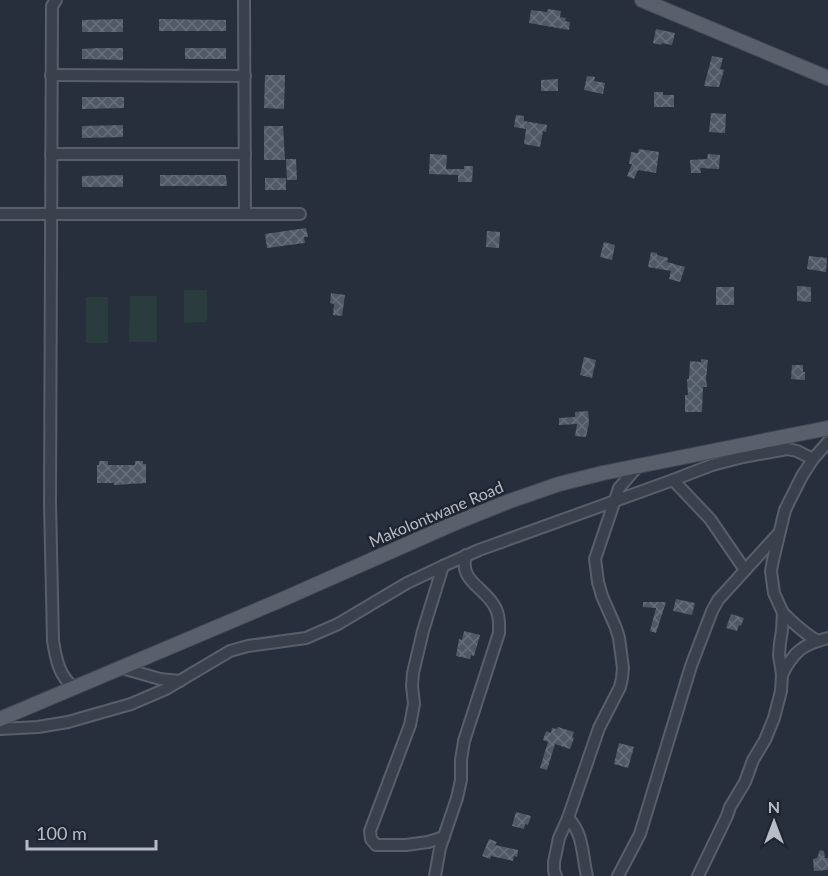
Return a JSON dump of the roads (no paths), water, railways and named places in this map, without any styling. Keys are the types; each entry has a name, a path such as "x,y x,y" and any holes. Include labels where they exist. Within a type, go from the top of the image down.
{"main road":[{"path":"642,0 828,78"},
{"name":"Makolontwane Road","path":"0,719 510,501 559,484 828,428"}],"street":[{"path":"56,0 52,6 51,75 50,502 53,641 63,677 75,688"},
{"path":"244,0 246,213"},
{"path":"51,75 245,76"},
{"path":"51,154 245,154"},
{"path":"0,214 300,213"},
{"path":"778,450 792,435"},
{"path":"823,639 802,631 783,613 774,593 771,571 785,510 813,459 828,442"},
{"path":"0,729 38,727 87,717 151,696 230,651 306,638 329,628 407,583 466,555 712,465 778,450 797,451 813,459"},
{"path":"556,876 554,867 558,846 599,728 620,687 622,678 619,638 597,582 596,559 619,488 638,466"},
{"path":"673,480 710,519 745,570"},
{"path":"618,876 640,834 707,621 718,600 779,534"},
{"path":"435,876 440,848 461,780 461,760 466,732 499,633 496,608 465,572 463,564 466,555"},
{"path":"443,566 423,631 413,674 414,704 410,724 370,831 371,839 376,845 406,846 444,837"},
{"path":"698,876 774,718 781,691 782,675 779,656 783,613"},
{"path":"782,675 794,654 823,639"},
{"path":"122,668 160,679 180,681"},
{"path":"568,818 581,841 587,876"}]}
